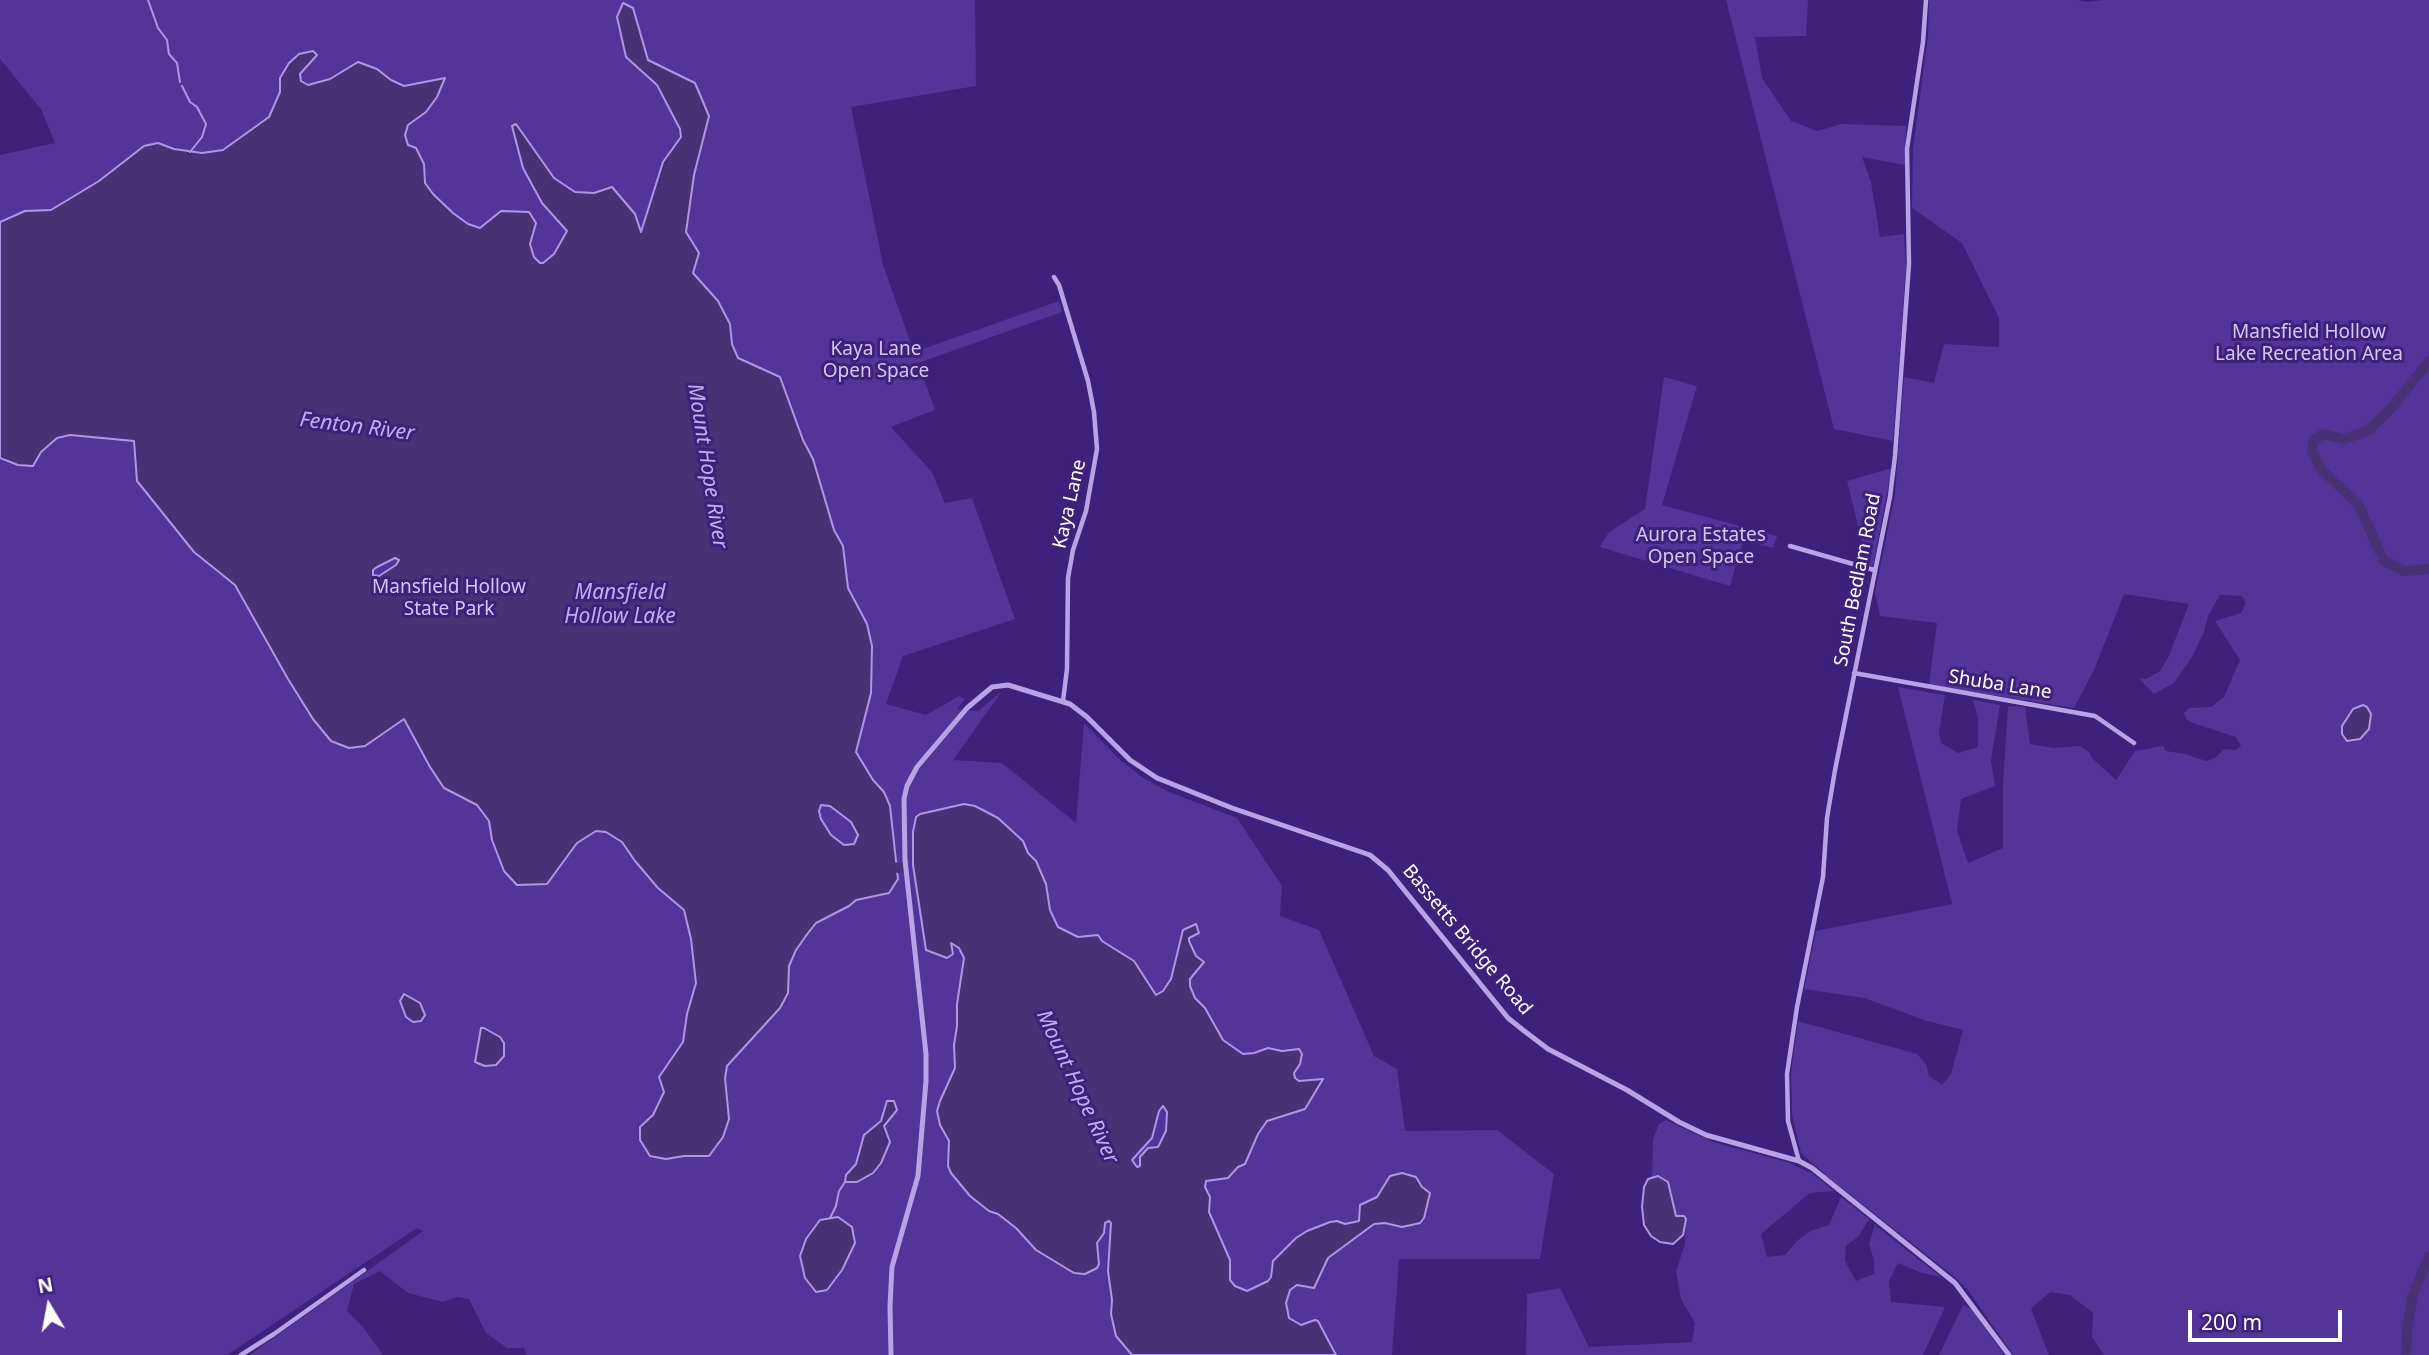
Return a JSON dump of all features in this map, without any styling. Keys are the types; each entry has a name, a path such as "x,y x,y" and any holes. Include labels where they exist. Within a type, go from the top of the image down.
{"street":[{"name":"South Bedlam Road","path":"1799,1161 1788,1121 1787,1074 1798,999 1823,877 1827,818 1890,498 1909,264 1907,149 1923,42 1926,0"},
{"name":"Kaya Lane","path":"1054,277 1059,285 1088,381 1097,449 1086,511 1073,550 1068,578 1067,669 1063,701"},
{"path":"1790,546 1874,570"},
{"name":"Shuba Lane","path":"1854,673 2095,716 2134,743"},
{"name":"Bassetts Bridge Road","path":"891,1355 892,1267 918,1176 926,1081 925,1039 908,895 904,806 907,786 917,766 982,694 992,687 1008,685 1063,701 1087,717 1130,760 1157,778 1232,808 1370,855 1388,870 1507,1018 1548,1049 1628,1090 1679,1122 1706,1135 1799,1161 1821,1175 1955,1283 2009,1355"},
{"path":"241,1355 363,1270"}],"green space":[{"name":"Mansfield Hollow State Park","path":"0,0 975,0 976,86 851,107 883,265 914,352 1059,301 1062,312 918,363 935,410 891,427 932,472 945,503 972,498 1015,619 903,656 886,704 926,715 959,696 965,699 957,709 978,711 1002,691 953,760 1002,763 1076,823 1084,723 1121,761 1145,779 1169,792 1237,818 1282,886 1280,916 1319,930 1374,1056 1397,1069 1405,1131 1497,1130 1554,1174 1540,1259 1399,1259 1392,1355 526,1355 524,1348 507,1348 486,1333 469,1299 457,1297 443,1302 408,1293 380,1271 354,1284 347,1311 363,1327 383,1355 250,1355 423,1231 417,1228 227,1355 0,1355 0,155 55,143 41,109 0,59"},
{"path":"1726,0 1808,0 1806,36 1755,37 1762,78 1791,121 1818,131 1841,124 1906,126 1905,165 1862,157 1871,182 1880,237 1904,234 1906,268 1893,441 1834,429"},
{"name":"Mansfield Hollow Lake Recreation Area","path":"1929,0 2429,0 2429,1355 2104,1355 2092,1337 2093,1313 2070,1295 2050,1292 2031,1309 2049,1355 2013,1355 1968,1290 1956,1278 1801,1153 1792,1114 1791,1073 1798,1021 1917,1054 1926,1064 1929,1076 1942,1085 1951,1074 1963,1030 1927,1021 1864,998 1804,989 1816,931 1952,904 1898,687 1945,695 1939,732 1941,743 1958,753 1978,747 1978,718 1973,700 2000,705 1991,761 1995,786 1961,799 1957,831 1968,863 2003,848 2003,784 2008,706 2025,707 2030,744 2054,748 2080,746 2116,780 2135,751 2163,746 2166,751 2206,761 2215,758 2224,749 2235,750 2241,746 2236,737 2193,723 2186,719 2184,713 2189,708 2211,707 2224,697 2240,660 2215,621 2241,613 2246,603 2242,596 2220,595 2208,616 2192,657 2174,683 2154,694 2139,678 2146,679 2160,671 2168,658 2189,604 2124,594 2094,670 2074,708 1929,685 1937,623 1880,616 1875,592 1895,495 1904,377 1934,383 1944,344 1999,347 1999,318 1962,243 1912,208 1913,149 1928,36"},
{"name":"Aurora Estates Open Space","path":"1664,377 1697,386 1662,505 1777,536 1773,548 1743,540 1730,586 1600,547 1609,532 1645,509"},
{"path":"1892,468 1873,566 1868,566 1847,481"},
{"path":"1666,1120 1713,1142 1787,1162 1813,1174 1834,1191 1810,1193 1761,1234 1767,1257 1785,1255 1810,1231 1829,1225 1841,1197 1869,1219 1859,1236 1846,1246 1845,1261 1856,1281 1874,1274 1874,1260 1869,1244 1875,1225 1941,1277 1898,1263 1889,1281 1891,1302 1945,1307 1923,1355 1526,1355 1527,1294 1560,1288 1589,1347 1692,1342 1695,1323 1681,1299 1676,1271 1685,1244 1686,1219 1676,1216 1670,1186 1658,1176 1652,1178 1653,1139 1659,1124"},
{"path":"1963,1305 1973,1310 2004,1355 1939,1355"}],"water":[{"name":"Mansfield Hollow Lake","path":"623,3 633,8 648,60 695,83 709,116 694,175 686,232 699,253 693,273 718,301 730,324 732,344 738,358 780,377 803,440 813,459 834,530 843,546 848,588 867,624 872,646 871,693 856,752 873,780 884,792 890,806 898,879 889,893 856,900 816,923 796,950 789,966 788,993 780,1008 727,1066 725,1078 729,1119 723,1137 709,1156 666,1159 650,1156 640,1140 640,1127 653,1115 664,1092 659,1077 683,1042 687,1014 696,983 691,939 684,910 658,888 622,842 606,832 596,831 577,843 547,884 517,885 504,871 492,840 489,821 477,805 444,788 404,719 365,746 349,748 331,741 313,719 288,679 235,585 194,552 137,481 134,441 70,435 57,438 41,452 33,466 18,465 0,458 0,222 25,211 51,210 99,181 144,146 158,143 174,149 202,153 223,150 269,117 280,92 280,78 289,63 299,54 313,51 317,55 300,74 301,81 308,85 330,79 358,62 377,69 404,86 445,78 437,97 426,112 408,125 405,135 408,145 416,148 424,164 425,183 433,194 468,224 480,228 501,211 529,212 536,223 530,244 534,257 540,263 554,254 567,231 542,203 523,168 512,126 516,124 554,178 575,192 594,193 612,187 635,214 641,232 663,162 681,137 680,129 657,85 626,57 617,17","holes":["395,558 399,560 396,565 379,576 373,575 373,570","821,805 830,806 851,822 858,835 854,844 844,845 831,835 821,819"]},
{"path":"2363,705 2371,714 2369,729 2360,739 2347,741 2342,734 2342,726 2353,709"},
{"path":"964,804 975,806 998,818 1023,841 1028,853 1036,861 1046,884 1050,910 1058,927 1078,937 1098,935 1102,941 1134,961 1156,995 1163,991 1171,979 1183,930 1196,924 1199,933 1189,938 1189,941 1196,956 1204,962 1190,979 1190,986 1223,1040 1243,1054 1268,1048 1282,1051 1299,1049 1302,1054 1294,1073 1295,1078 1299,1081 1323,1079 1305,1109 1267,1121 1245,1164 1238,1167 1228,1178 1206,1181 1205,1187 1210,1197 1209,1212 1230,1260 1230,1280 1235,1286 1247,1291 1268,1281 1273,1261 1307,1231 1330,1222 1345,1224 1359,1221 1360,1205 1377,1197 1390,1176 1402,1173 1416,1177 1430,1193 1424,1218 1420,1223 1402,1227 1385,1223 1374,1224 1328,1258 1314,1288 1297,1285 1290,1290 1286,1303 1289,1318 1301,1325 1318,1321 1336,1355 1132,1355 1116,1336 1111,1314 1108,1271 1111,1223 1105,1223 1104,1233 1097,1243 1097,1268 1085,1274 1074,1273 1036,1250 1016,1228 970,1196 951,1173 948,1166 949,1141 940,1125 937,1111 955,1068 957,1004 964,958 959,948 951,943 953,954 947,958 926,950 913,865 913,832 916,817","holes":["1163,1106 1167,1112 1166,1131 1158,1147 1148,1148 1140,1157 1140,1166 1137,1167 1132,1160 1152,1138 1159,1111"]},
{"path":"404,994 420,1003 425,1015 421,1021 413,1022 406,1017 400,1001"},
{"path":"481,1028 500,1037 504,1043 504,1056 496,1065 485,1066 475,1062"},
{"path":"887,1101 894,1101 897,1110 884,1126 890,1142 881,1163 873,1173 857,1182 845,1182 846,1175 856,1164 864,1135 881,1121"},
{"path":"1658,1176 1668,1182 1676,1216 1684,1216 1686,1219 1683,1235 1673,1244 1660,1242 1651,1236 1644,1225 1644,1187 1648,1179"},
{"path":"838,1217 852,1227 855,1243 842,1270 827,1290 816,1292 805,1278 800,1256 806,1239 820,1220"}],"waterway":[{"path":"148,0 158,28 167,40 169,54 177,63 180,82"},
{"path":"182,86 206,124 202,137 190,152"},
{"path":"2429,361 2389,411 2367,431 2344,439 2323,434 2314,440 2312,451 2322,470 2358,504 2384,561 2404,571 2429,569"},
{"name":"Mount Hope River","path":"884,867 901,868"},
{"path":"830,1218 845,1182"},
{"path":"2406,1355 2413,1294 2429,1257"}],"park label":[{"name":"Kaya Lane Open Space","path":"876,361"}],"water label":[{"name":"Fenton River","path":"357,427"}]}
